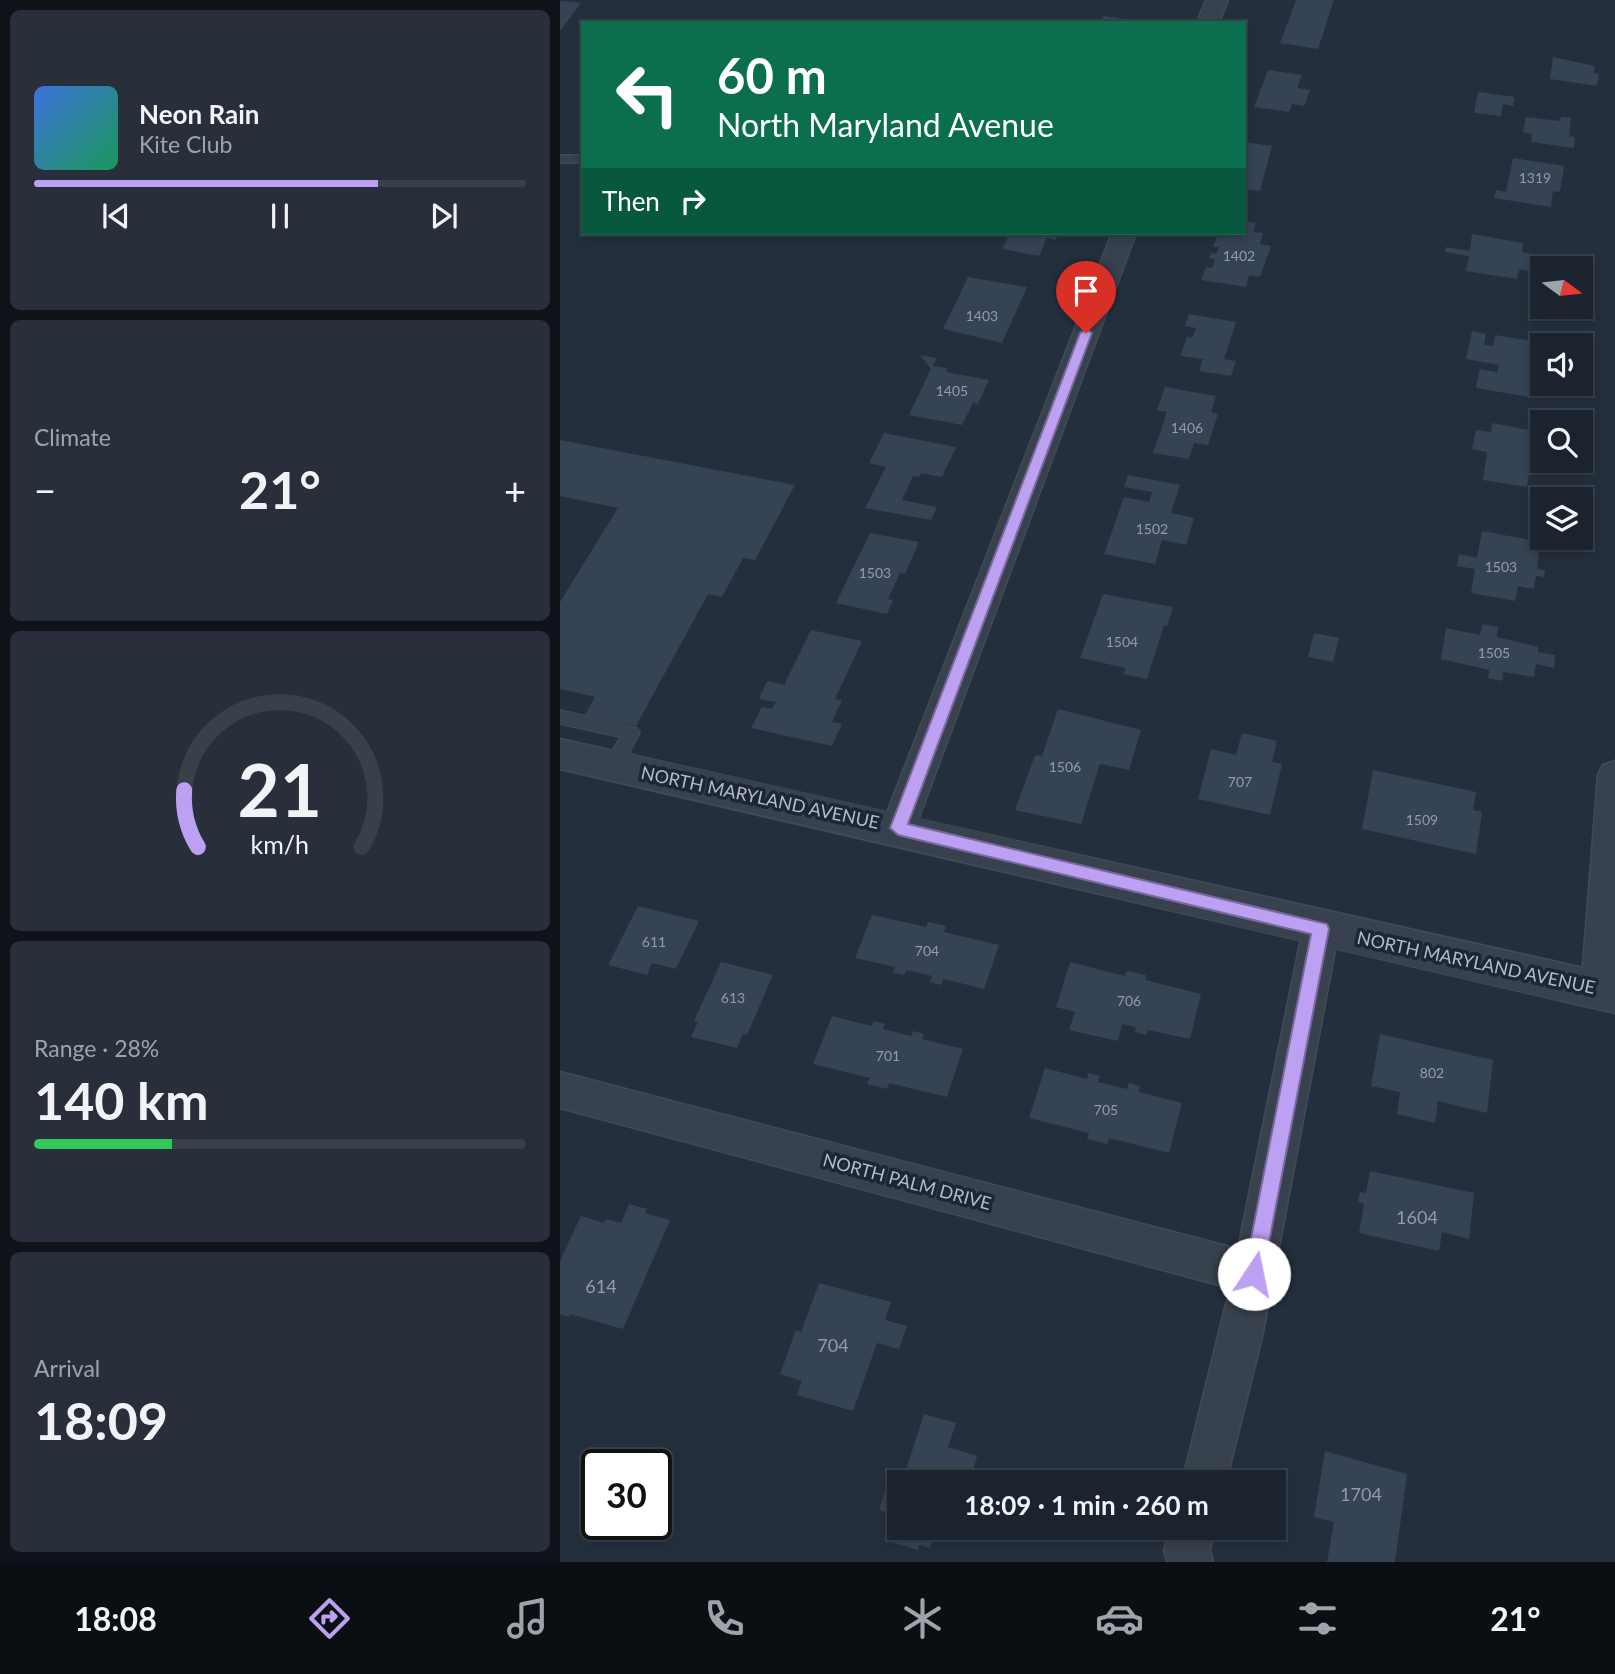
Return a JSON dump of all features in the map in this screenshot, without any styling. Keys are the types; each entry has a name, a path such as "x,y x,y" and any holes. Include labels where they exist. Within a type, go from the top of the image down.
{"street":[{"path":"1209,21 1217,0"},
{"path":"898,828 1123,235"},
{"name":"NORTH MARYLAND AVENUE","path":"560,754 898,828 1321,929 1607,992"},
{"path":"1607,992 1615,775"},
{"path":"1207,1470 1254,1274 1321,929"},
{"name":"NORTH PALM DRIVE","path":"560,1090 1254,1274"},
{"path":"1190,1540 1187,1550 1190,1562"}],"lane":[{"path":"560,159 581,159"},
{"path":"560,718 631,733 613,766"}],"building":[{"path":"1296,0 1334,0 1318,49 1280,43"},
{"path":"560,1 581,3 560,31"},
{"path":"1103,16 1142,21 1100,21"},
{"path":"1553,57 1595,66 1594,73 1599,74 1597,86 1550,79"},
{"path":"1268,70 1302,75 1297,88 1310,90 1304,106 1292,104 1289,112 1254,107"},
{"path":"1478,92 1515,97 1513,106 1503,104 1501,116 1474,113"},
{"path":"1526,117 1560,121 1561,117 1571,118 1569,136 1575,137 1574,148 1531,142 1532,134 1523,132"},
{"path":"1246,142 1272,146 1260,191 1246,189"},
{"path":"1513,158 1564,166 1560,192 1553,191 1551,207 1494,198 1496,190 1506,192"},
{"path":"1246,221 1256,223 1253,232 1263,233 1260,244 1271,246 1260,277 1249,275 1246,287 1201,280 1206,267 1212,268 1215,259 1209,258 1211,253 1216,254 1219,247 1213,247 1217,237 1222,238 1223,235 1246,235"},
{"path":"1472,234 1523,243 1522,252 1533,254 1530,256 1530,271 1519,269 1517,279 1466,271 1469,256 1445,252 1446,247 1470,251"},
{"path":"1009,235 1058,235 1056,240 1047,238 1039,256 1002,249"},
{"path":"968,277 1027,287 1002,343 943,329"},
{"path":"1189,314 1236,322 1224,359 1236,361 1231,376 1199,371 1203,359 1180,356 1187,337 1192,338 1196,328 1185,326"},
{"path":"1472,331 1486,334 1484,345 1493,346 1495,335 1530,341 1530,396 1534,398 1476,388 1480,369 1497,372 1499,365 1466,359"},
{"path":"920,355 937,358 933,366 947,368 946,372 989,380 978,404 973,403 962,425 909,415 931,369"},
{"path":"1165,387 1216,396 1211,412 1218,414 1208,445 1194,443 1189,459 1153,453 1167,412 1157,410"},
{"path":"1492,423 1530,430 1527,487 1483,480 1487,452 1472,449 1476,430 1491,432"},
{"path":"884,433 956,447 942,477 921,473 919,477 913,476 902,500 937,507 931,520 865,508 886,467 869,463"},
{"path":"560,440 795,485 755,560 743,558 722,597 708,594 636,726 585,715 595,697 560,689 560,602 618,508 560,496"},
{"path":"1128,475 1180,485 1171,513 1194,518 1186,545 1162,540 1155,564 1104,554 1124,497 1149,502 1152,492 1124,487"},
{"path":"1482,531 1530,540 1530,550 1539,550 1537,569 1545,570 1544,577 1536,576 1534,589 1518,586 1515,601 1471,593 1475,569 1457,566 1459,554 1477,558"},
{"path":"870,533 919,542 905,574 900,573 888,599 893,600 887,614 836,603"},
{"path":"1103,594 1173,607 1167,626 1164,625 1147,679 1123,674 1126,668 1080,658"},
{"path":"1482,624 1498,627 1497,637 1538,647 1538,652 1555,655 1554,668 1536,664 1534,677 1503,672 1502,681 1488,678 1489,670 1441,659 1446,628 1480,635"},
{"path":"811,630 862,641 835,699 842,700 832,722 842,724 832,746 751,728 762,707 772,709 776,702 759,699 767,681 784,685"},
{"path":"1314,633 1339,638 1333,662 1308,657"},
{"path":"1058,709 1141,730 1129,770 1100,764 1081,824 1015,810 1035,755 1042,756"},
{"path":"1242,733 1277,741 1272,762 1282,764 1270,815 1198,799 1211,749 1236,755"},
{"path":"1373,770 1476,792 1473,810 1482,812 1476,854 1362,829"},
{"path":"638,906 699,921 676,969 652,963 647,975 608,965"},
{"path":"872,915 926,927 928,922 946,926 944,932 999,945 984,989 944,979 941,985 930,982 932,976 906,970 904,975 893,973 895,967 855,958"},
{"path":"721,962 773,975 747,1035 743,1034 737,1048 691,1037 698,1022 694,1021"},
{"path":"1070,962 1125,976 1127,971 1146,975 1145,980 1201,994 1190,1039 1148,1030 1146,1035 1135,1032 1136,1027 1122,1024 1118,1041 1069,1030 1075,1012 1056,1007"},
{"path":"832,1016 872,1026 874,1021 885,1024 883,1029 911,1036 913,1031 924,1034 922,1039 963,1049 947,1097 889,1083 887,1089 867,1084 870,1078 813,1064"},
{"path":"1380,1034 1493,1060 1487,1113 1438,1101 1435,1123 1397,1114 1400,1092 1371,1086"},
{"path":"1045,1068 1087,1079 1088,1073 1100,1076 1098,1082 1127,1089 1129,1083 1140,1086 1139,1092 1182,1103 1169,1153 1109,1138 1107,1144 1087,1139 1089,1133 1029,1118"},
{"path":"1370,1171 1474,1193 1469,1239 1442,1232 1439,1251 1359,1233 1364,1204 1358,1202 1360,1192 1366,1193"},
{"path":"629,1204 647,1209 645,1213 670,1220 623,1329 570,1314 569,1317 560,1314 560,1261 581,1216 604,1223 606,1219 621,1223"},
{"path":"819,1283 891,1302 885,1320 907,1326 899,1349 877,1343 853,1411 797,1395 802,1381 780,1374 796,1330 801,1332"},
{"path":"924,1414 956,1423 948,1447 977,1456 973,1470 906,1470"},
{"path":"1325,1451 1407,1474 1395,1562 1327,1562 1334,1522 1314,1517"},
{"path":"887,1484 887,1512 879,1510"},
{"path":"887,1531 887,1540 933,1540 930,1548 919,1545 918,1550 884,1540"}],"route":[{"path":"1086,333 898,828 1321,929 1254,1274"}]}
